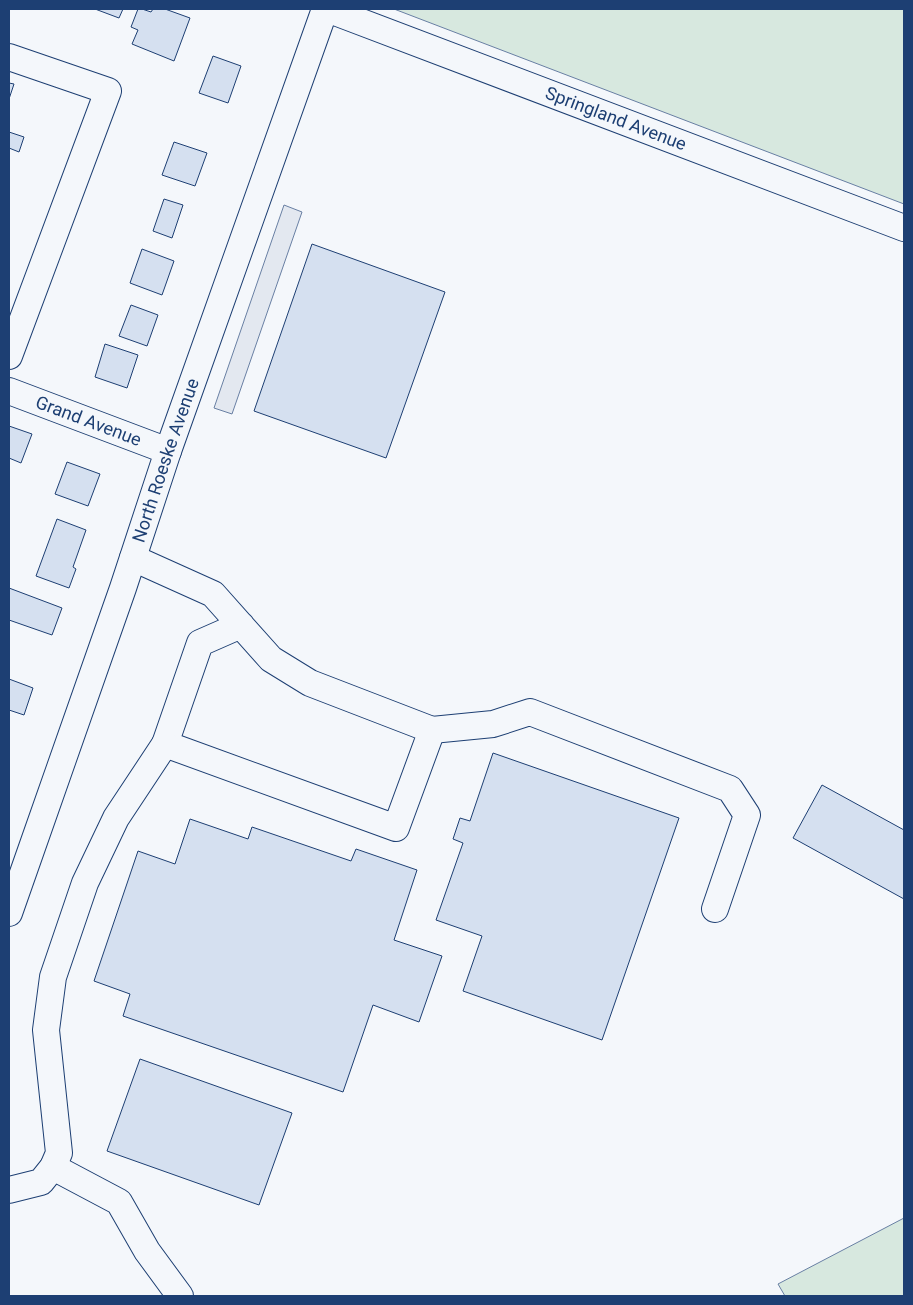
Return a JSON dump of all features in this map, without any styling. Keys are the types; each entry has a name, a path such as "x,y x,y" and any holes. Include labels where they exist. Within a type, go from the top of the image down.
{"street":[{"name":"Springland Avenue","path":"326,9 904,228"},
{"name":"North Roeske Avenue","path":"9,913 133,558 168,451 326,9"},
{"path":"9,57 108,91 9,356"},
{"name":"Grand Avenue","path":"9,391 168,451"},
{"path":"133,558 213,594 271,659 310,683 432,730 493,724 530,712 730,789 747,814 715,909"},
{"path":"9,1190 41,1182 53,1167 59,1153 46,1030 53,977 85,883 116,818 164,744 200,644 241,625"},
{"path":"164,744 396,828 432,730"},
{"path":"53,1167 119,1202 147,1251 180,1296"}],"shaded area":[{"path":"394,9 904,9 904,204"},
{"path":"284,205 302,212 232,414 214,408"},
{"path":"904,1218 904,1296 785,1296 778,1284"}],"building":[{"path":"95,9 123,9 119,18"},
{"path":"138,9 151,12 153,9 165,9 190,18 174,61 132,44 138,30 131,27"},
{"path":"213,56 241,66 228,103 199,93"},
{"path":"9,83 14,84 9,99"},
{"path":"9,132 24,137 19,152 9,148"},
{"path":"174,142 207,153 195,186 162,175"},
{"path":"164,199 183,205 172,238 153,231"},
{"path":"312,244 445,292 386,458 254,411"},
{"path":"142,249 174,261 162,295 130,283"},
{"path":"131,305 158,315 147,346 119,336"},
{"path":"105,344 138,355 127,388 95,377"},
{"path":"9,426 32,434 21,463 9,458"},
{"path":"67,462 100,474 88,506 55,494"},
{"path":"57,519 86,530 73,567 76,569 69,588 36,576"},
{"path":"9,588 62,608 52,635 9,620"},
{"path":"9,679 33,688 24,715 9,710"},
{"path":"493,753 679,818 602,1040 463,991 482,936 436,920 463,843 453,839 460,818 470,821"},
{"path":"822,785 904,830 904,899 793,838"},
{"path":"190,819 248,839 252,827 351,861 356,849 417,870 394,940 442,956 419,1022 373,1005 343,1092 123,1016 130,994 94,981 138,851 175,864"},
{"path":"140,1059 292,1113 259,1205 107,1151"}]}
